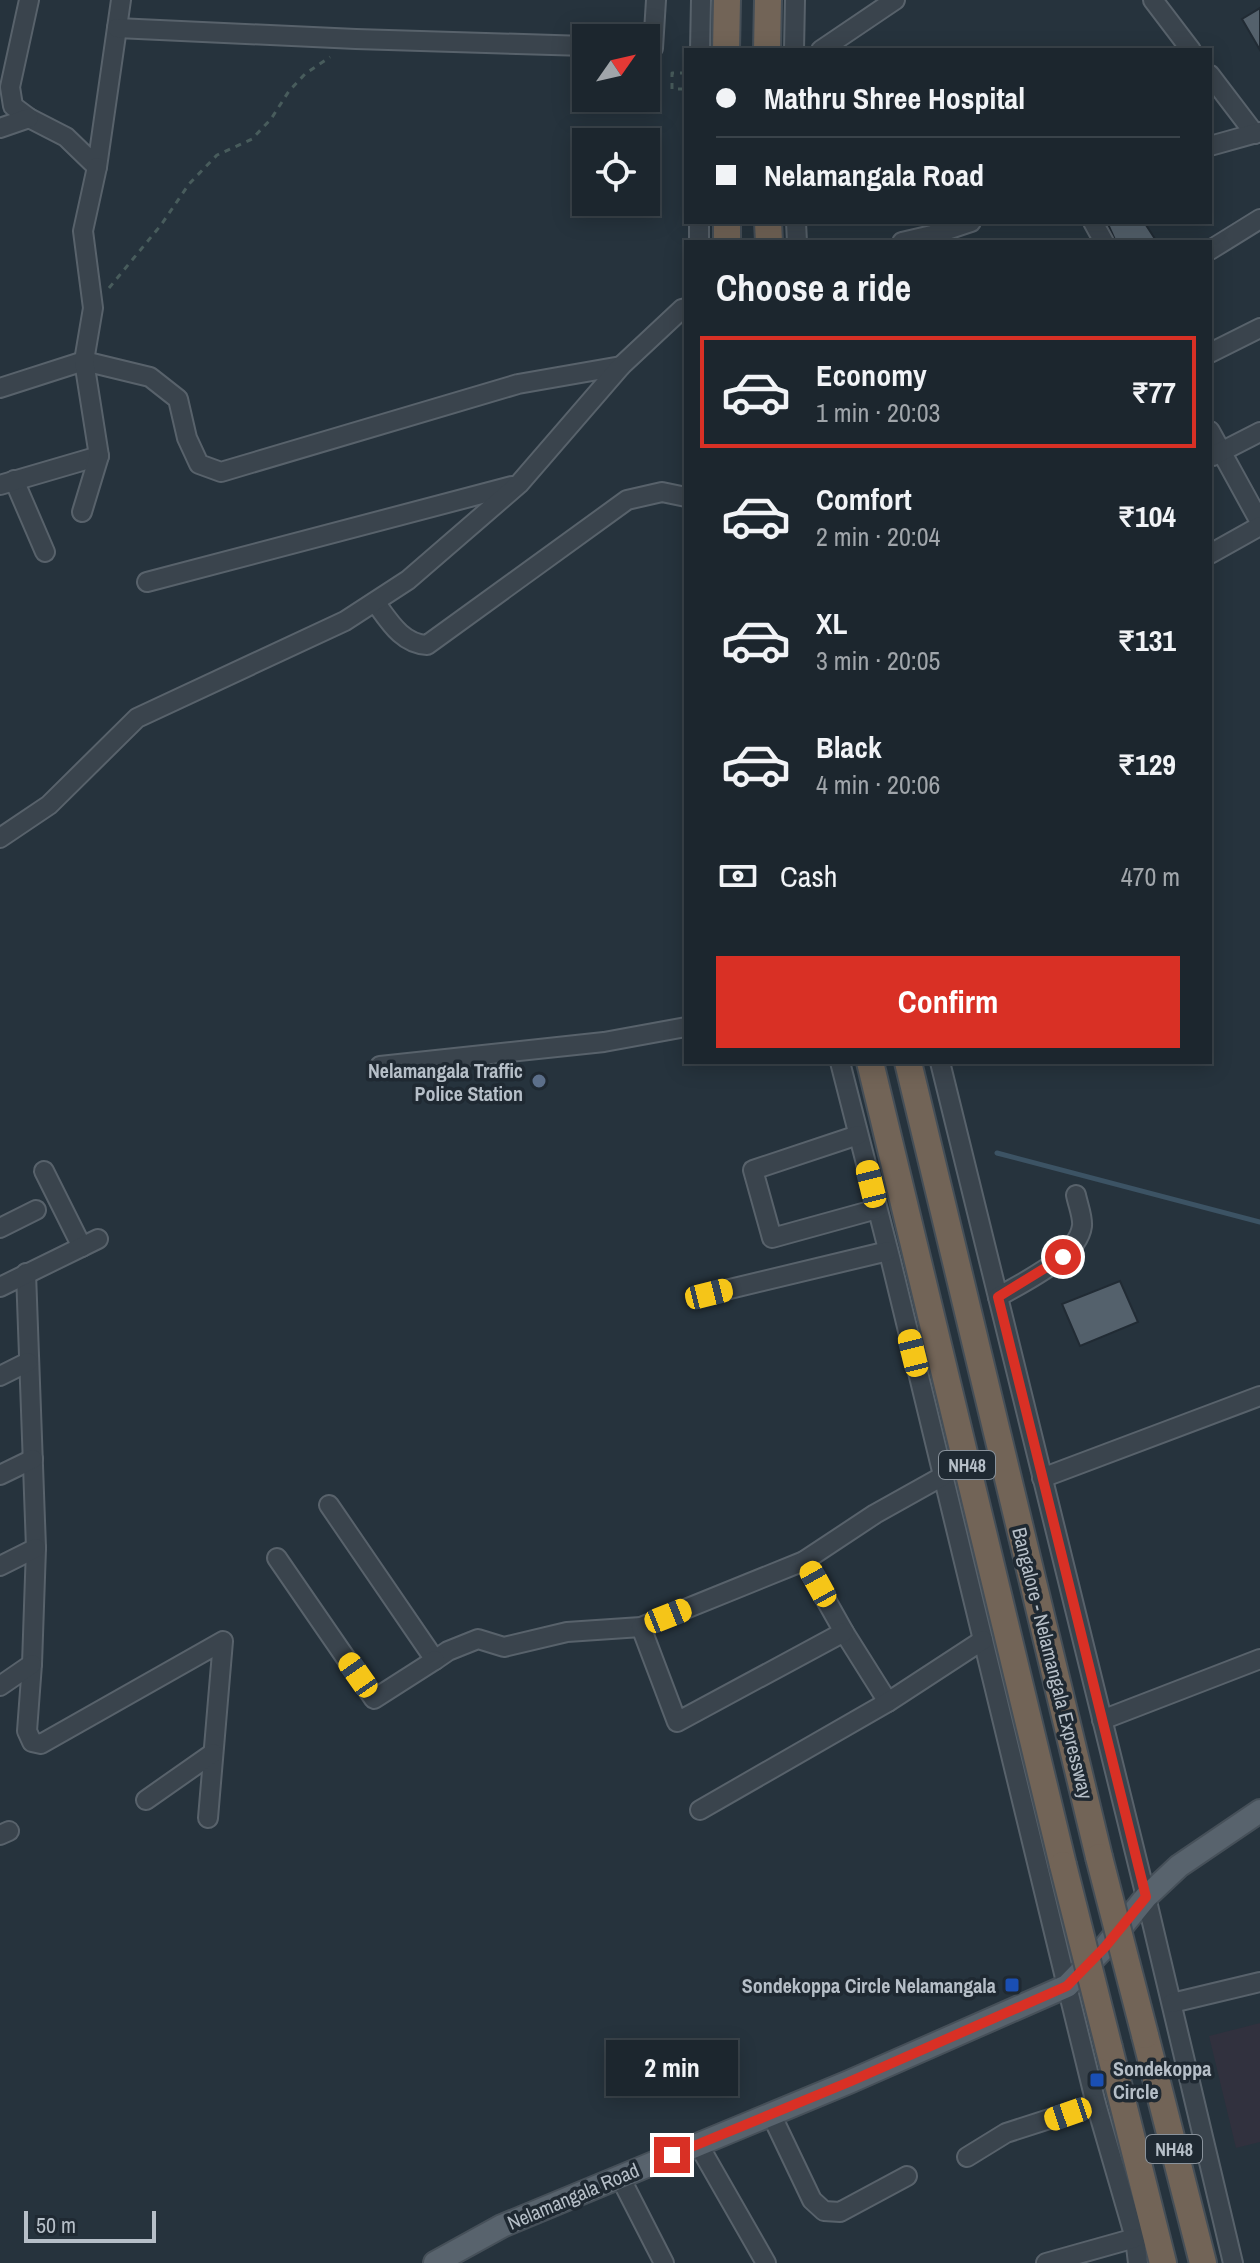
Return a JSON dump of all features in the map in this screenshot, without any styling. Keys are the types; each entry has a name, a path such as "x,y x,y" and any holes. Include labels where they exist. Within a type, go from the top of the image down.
{"highway":[{"path":"726,48 727,0"},
{"path":"767,48 768,0"},
{"name":"Bangalore - Nelamangala Expressway","path":"870,1064 1063,1865 1163,2263"},
{"name":"Bangalore - Nelamangala Expressway","path":"908,1064 1099,1857 1203,2263"}],"main road":[{"path":"1067,1986 1105,1947 1146,1897 1179,1866 1260,1811"},
{"name":"Nelamangala Road","path":"435,2263 502,2226 1067,1986"}],"street":[{"path":"29,0 6,106 66,137 97,167"},
{"path":"82,512 99,456 84,361 93,308 83,231 97,167 121,0"},
{"path":"654,24 656,0"},
{"path":"700,48 701,0"},
{"path":"794,48 795,0"},
{"path":"824,48 895,0"},
{"path":"1153,0 1189,48"},
{"path":"117,28 572,46"},
{"path":"1212,77 1258,133 1212,145"},
{"path":"0,128 29,118"},
{"path":"1212,249 1260,219"},
{"path":"932,239 966,224"},
{"path":"0,838 49,805 137,718 345,621 408,580 519,484 621,366 684,308"},
{"path":"1212,352 1260,328"},
{"path":"0,388 84,361 150,377 178,399 187,438 199,464 221,472 518,384 621,366"},
{"path":"1212,553 1260,524 1216,454 1260,432"},
{"path":"45,552 7,483 99,456"},
{"path":"147,582 519,484"},
{"path":"375,602 400,634 415,644 427,645 627,500 662,492 684,497"},
{"path":"380,1066 604,1042 684,1027"},
{"path":"840,1064 1096,2104 1135,2238 1138,2263"},
{"path":"940,1064 1233,2263"},
{"path":"858,1135 753,1170 772,1238 877,1209"},
{"path":"0,1287 90,1243 44,1171"},
{"path":"998,1297 1063,1257 1077,1241 1082,1225 1076,1195"},
{"path":"0,1228 36,1210"},
{"path":"709,1294 888,1251"},
{"path":"26,1273 36,1548 27,1731 32,1742 41,1744 223,1641 208,1818"},
{"path":"0,1376 28,1362"},
{"path":"1042,1478 1260,1396"},
{"path":"0,1475 33,1459"},
{"path":"277,1558 374,1699 448,1651 478,1639 504,1647 567,1632 641,1627 804,1561 875,1514 943,1476"},
{"path":"329,1505 435,1660"},
{"path":"0,1566 36,1548"},
{"path":"804,1561 888,1702"},
{"path":"641,1627 677,1722 844,1632"},
{"path":"700,1810 888,1702 983,1640"},
{"path":"1102,1720 1260,1659"},
{"path":"0,1686 32,1664"},
{"path":"146,1800 213,1753"},
{"path":"1172,2003 1260,1982"},
{"path":"967,2157 1006,2133 1096,2104"},
{"path":"771,2114 812,2200 824,2211 840,2212 907,2176"},
{"path":"698,2144 766,2263"},
{"path":"620,2177 664,2263"},
{"path":"1046,2263 1135,2238"}],"path":[{"path":"93,308 161,225 189,184 217,155 252,139 305,74 356,39"},
{"path":"684,73 672,73 672,89 684,89"}],"shaded area":[{"path":"1260,2023 1260,2142 1236,2148 1209,2036"}],"building":[{"path":"1260,8 1260,50 1242,19"},
{"path":"1108,224 1145,224 1156,240 1115,240"},
{"path":"1120,1281 1138,1322 1080,1346 1062,1304"}],"waterway":[{"path":"997,1153 1260,1222"}],"place":[{"name":"Nelamangala Traffic Police Station","path":"539,1081"},
{"name":"Sondekoppa Circle Nelamangala","path":"1012,1985"},
{"name":"Sondekoppa Circle","path":"1097,2080"}],"route":[{"path":"672,2155 849,2082 1067,1986 1105,1947 1146,1897 998,1297 1063,1257"}]}
